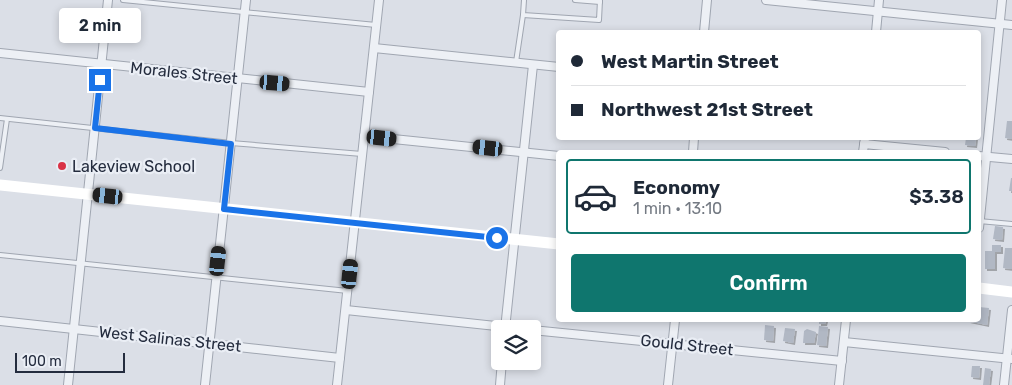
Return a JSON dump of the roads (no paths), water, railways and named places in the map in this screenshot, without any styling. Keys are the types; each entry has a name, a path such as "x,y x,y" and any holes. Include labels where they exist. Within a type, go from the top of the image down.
{"main road":[{"path":"0,185 556,244"},
{"path":"981,288 1012,292"}],"street":[{"path":"68,385 108,0"},
{"path":"205,385 246,0"},
{"path":"337,385 379,0"},
{"path":"704,30 707,0"},
{"path":"766,0 1012,25"},
{"path":"876,30 879,0"},
{"path":"981,178 982,156 1002,0"},
{"path":"374,48 556,67"},
{"name":"Morales Street","path":"0,53 369,92"},
{"path":"507,320 533,65"},
{"path":"364,136 556,156"},
{"path":"864,145 921,150"},
{"path":"982,156 1012,159"},
{"path":"346,310 491,326"},
{"path":"1004,385 1010,359 1012,310"},
{"name":"West Salinas Street","path":"0,321 340,358"},
{"path":"668,385 675,322"},
{"path":"839,385 846,322"},
{"name":"Gould Street","path":"541,331 842,361"},
{"path":"844,342 1010,359"},
{"path":"500,385 501,370"}],"lane":[{"path":"123,0 376,25"},
{"path":"516,63 524,0"},
{"path":"523,15 599,20 600,1 576,0"},
{"path":"0,118 231,144 362,154"},
{"path":"0,168 7,119"},
{"path":"981,223 1012,224"},
{"path":"0,255 348,291"}],"place":[{"name":"Lakeview School","path":"62,166"}]}
